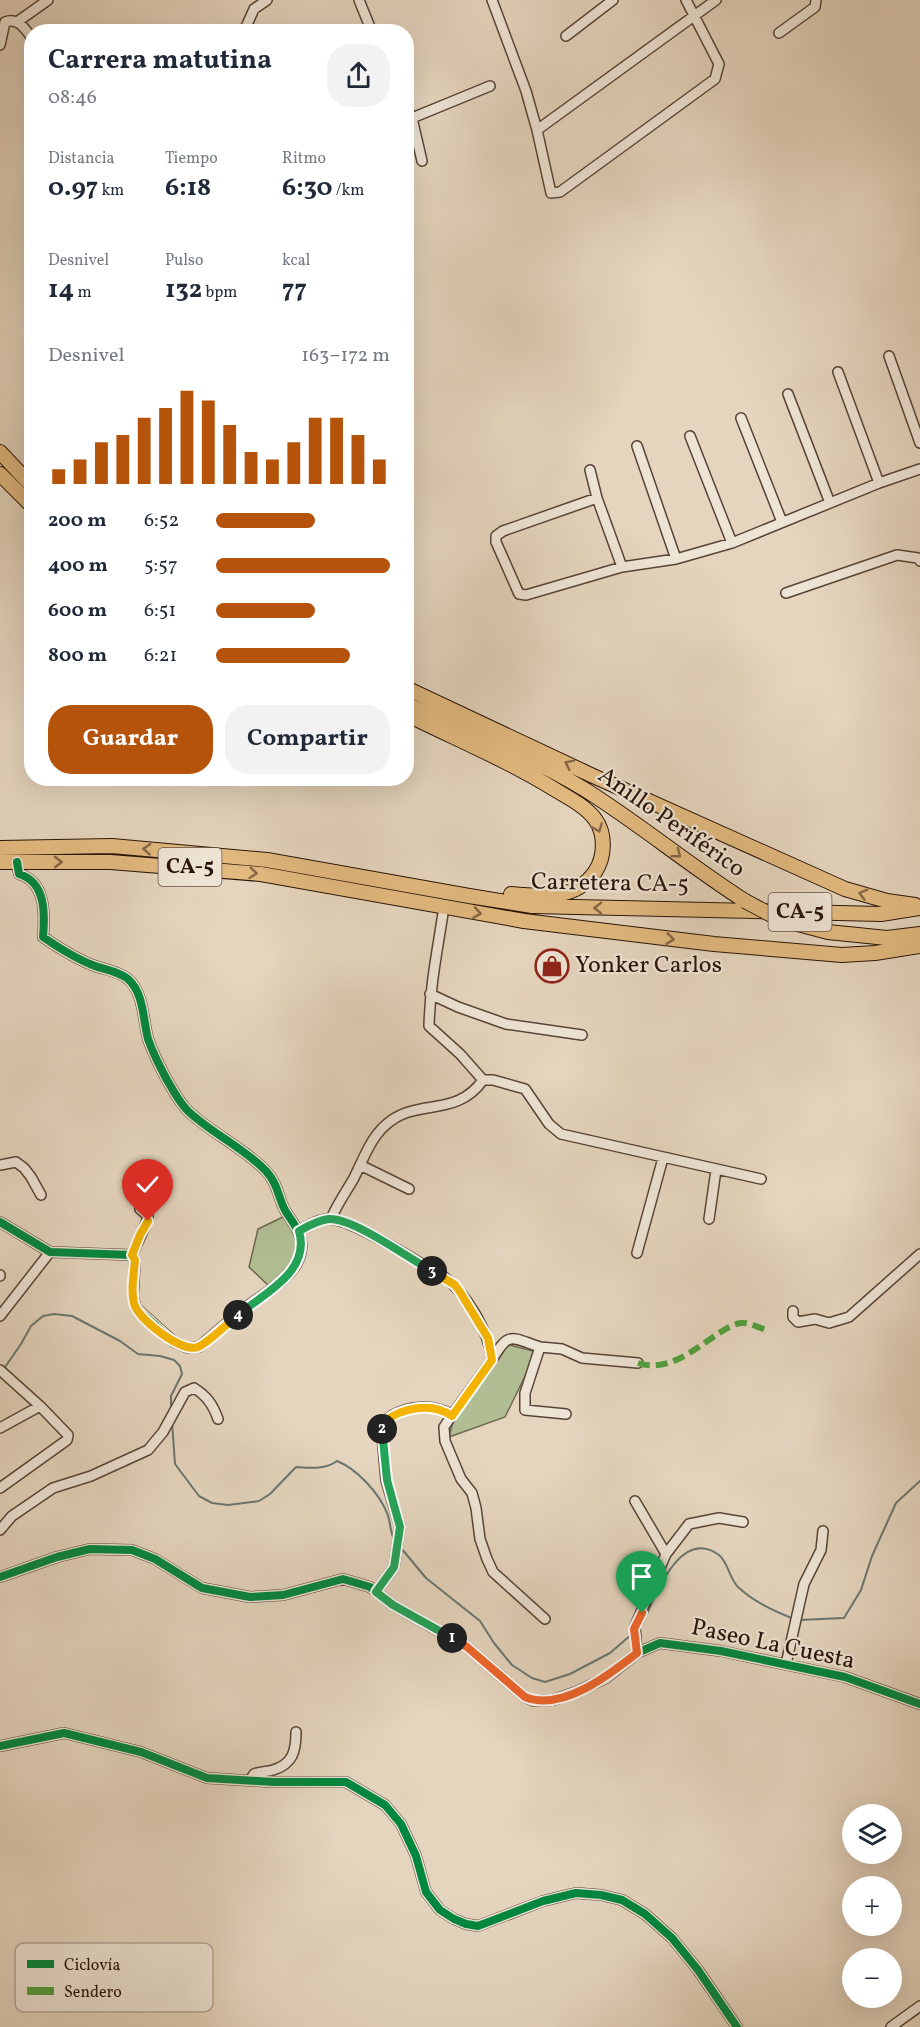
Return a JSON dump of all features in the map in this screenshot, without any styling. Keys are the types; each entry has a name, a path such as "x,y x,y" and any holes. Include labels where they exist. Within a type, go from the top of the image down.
{"highway":[{"path":"0,452 24,478"},
{"path":"0,474 24,498"},
{"name":"Anillo Periférico","path":"414,692 602,780 845,889 887,901 920,907"},
{"name":"Anillo Periférico","path":"414,708 529,760 582,788 644,828 745,902 778,919 828,932 887,938 920,934"},
{"path":"372,879 509,894 558,896 583,885 600,863 603,849 601,834 596,821 585,809 521,770 414,718"},
{"name":"CA-5","path":"0,848 112,846 175,851 267,860 372,879"},
{"name":"CA-5","path":"0,862 17,862"},
{"name":"Carretera CA-5","path":"17,862 110,862 261,874 524,921 732,946 842,955 920,946"},
{"name":"Carretera CA-5","path":"372,879 532,906 881,914 920,907"}],"street":[{"path":"17,22 48,0"},
{"path":"247,24 254,9 267,0"},
{"path":"359,0 369,24"},
{"path":"492,0 526,91 551,194 560,192 715,79 719,64 686,0"},
{"path":"566,36 613,0"},
{"path":"537,130 716,0"},
{"path":"780,33 815,7 816,0"},
{"path":"0,45 5,22 10,20 17,22 24,29"},
{"path":"414,117 490,86"},
{"path":"414,127 422,161"},
{"path":"890,356 920,443"},
{"path":"838,372 879,483"},
{"path":"788,394 830,503"},
{"path":"741,418 782,522"},
{"path":"690,436 732,543"},
{"path":"637,447 676,559"},
{"path":"597,498 502,531 496,536 496,542 519,594 526,595 622,567 676,559 732,543 879,483 920,469"},
{"path":"590,470 597,498 622,567"},
{"path":"786,593 897,555 918,558 920,561"},
{"path":"17,862 19,874 33,881 43,901 43,938 77,958 128,979 133,985 141,1006 148,1039 177,1098 188,1110 266,1171 274,1182 287,1215 299,1231 302,1241 301,1254 287,1275 199,1347 188,1348 174,1342 136,1308 133,1297 135,1260 132,1255"},
{"path":"444,907 430,994 429,1026 460,1054 483,1080 493,1080 525,1089 549,1124 561,1134 761,1179"},
{"path":"430,994 458,1007 507,1024 582,1035"},
{"path":"331,1219 369,1146 392,1120 411,1111 452,1104 483,1080"},
{"path":"637,1253 663,1158"},
{"path":"0,1165 16,1162 24,1168 41,1195"},
{"path":"360,1165 409,1189"},
{"path":"709,1219 716,1170"},
{"path":"132,1255 148,1221 148,1216 140,1209"},
{"path":"299,1231 320,1221 331,1219 353,1226 455,1285 488,1338 492,1360"},
{"path":"0,1222 50,1252 132,1255"},
{"path":"0,1316 50,1252"},
{"path":"793,1311 793,1317 798,1322 815,1319 829,1323 849,1317 920,1254"},
{"path":"545,1619 493,1572 480,1539 472,1493 460,1479 445,1441 444,1427 503,1341 510,1339 540,1347 562,1349 582,1359 638,1363"},
{"path":"540,1347 525,1393 525,1410 566,1414"},
{"path":"0,1370 68,1435 67,1440 0,1488"},
{"path":"0,1530 12,1516 53,1488 91,1476 148,1450 163,1432 185,1392 194,1388 204,1394 214,1407 218,1419"},
{"path":"0,1428 40,1406"},
{"path":"376,1592 394,1567 400,1527 387,1480 383,1423 401,1411 426,1407 444,1410 452,1416"},
{"path":"635,1501 666,1554"},
{"path":"637,1653 635,1626 666,1554 689,1524 719,1518 744,1522"},
{"path":"786,1664 804,1584 821,1550 823,1531"},
{"name":"Paseo La Cuesta","path":"0,1577 57,1557 90,1549 132,1550 155,1559 202,1588 250,1597 283,1595 343,1579 370,1587 393,1605 467,1647 525,1697 534,1701 553,1700 576,1692 606,1678 637,1653 660,1643 684,1645 845,1677 920,1704"},
{"path":"250,1780 254,1774 288,1763 295,1754 296,1732"},
{"path":"0,1746 64,1733 141,1752 207,1778 346,1782 385,1805 401,1824 416,1856 426,1892 440,1910 466,1924 478,1926 543,1901 576,1893 622,1900 645,1914 672,1938 698,1970 737,2027"},
{"path":"891,2027 920,2006"}],"green space":[{"path":"287,1215 293,1221 301,1254 271,1288 249,1267 258,1229"},
{"path":"501,1343 537,1352 505,1417 449,1437 454,1417"}],"waterway":[{"path":"3,1370 31,1326 43,1316 54,1314 72,1316 120,1341 138,1354 174,1360 180,1366 182,1374 171,1396 171,1411"},
{"path":"172,1422 175,1464 199,1496 212,1503 228,1505 259,1501 270,1494 296,1467 322,1467 337,1461 360,1476 379,1498 388,1516 393,1537"},
{"path":"799,1620 844,1618 861,1590 872,1556 896,1503 920,1481"},
{"path":"401,1548 426,1578 480,1621 512,1665 532,1678 545,1682 570,1674 610,1653 632,1634"},
{"path":"638,1628 642,1625 670,1569 692,1550 705,1549 722,1558 735,1583 744,1592 764,1606 794,1619"}],"marked path":[{"path":"638,1363 660,1365 681,1358 719,1333 738,1324 747,1323 768,1331"}],"cycle path":[{"path":"0,1222 50,1252 132,1255 135,1260 133,1297 136,1308 174,1342 188,1348 199,1347 287,1276 298,1261 302,1247 299,1232 285,1210 274,1182 266,1171 247,1154 196,1118 179,1100 164,1075 150,1044 140,999 128,979 81,960 43,937 44,919 39,891 28,878 19,874 17,862"},
{"path":"0,1577 57,1557 90,1549 132,1550 155,1559 202,1588 250,1597 283,1595 343,1579 370,1587 393,1605 467,1647 525,1697 534,1701 553,1700 576,1692 606,1678 637,1653 660,1643 721,1651 845,1677 920,1704"},
{"path":"0,1746 64,1733 141,1752 207,1778 273,1782 346,1782 385,1805 401,1824 416,1856 426,1892 440,1910 454,1919 478,1926 543,1901 576,1893 622,1900 645,1914 672,1938 698,1970 737,2027"}],"place":[{"name":"Yonker Carlos","path":"552,966"}],"route":[{"path":"148,1221 132,1255 135,1260 133,1297 136,1308 174,1342 188,1348 199,1347 287,1275 301,1254 302,1241 299,1231 320,1221 331,1219 353,1226 455,1285 480,1323 488,1338 492,1360 452,1416 444,1410 426,1407 401,1411 383,1423 387,1480 400,1527 394,1567 376,1592 393,1605 467,1647 525,1697 534,1701 553,1700 576,1692 606,1678 637,1653 634,1629 642,1613"}]}
